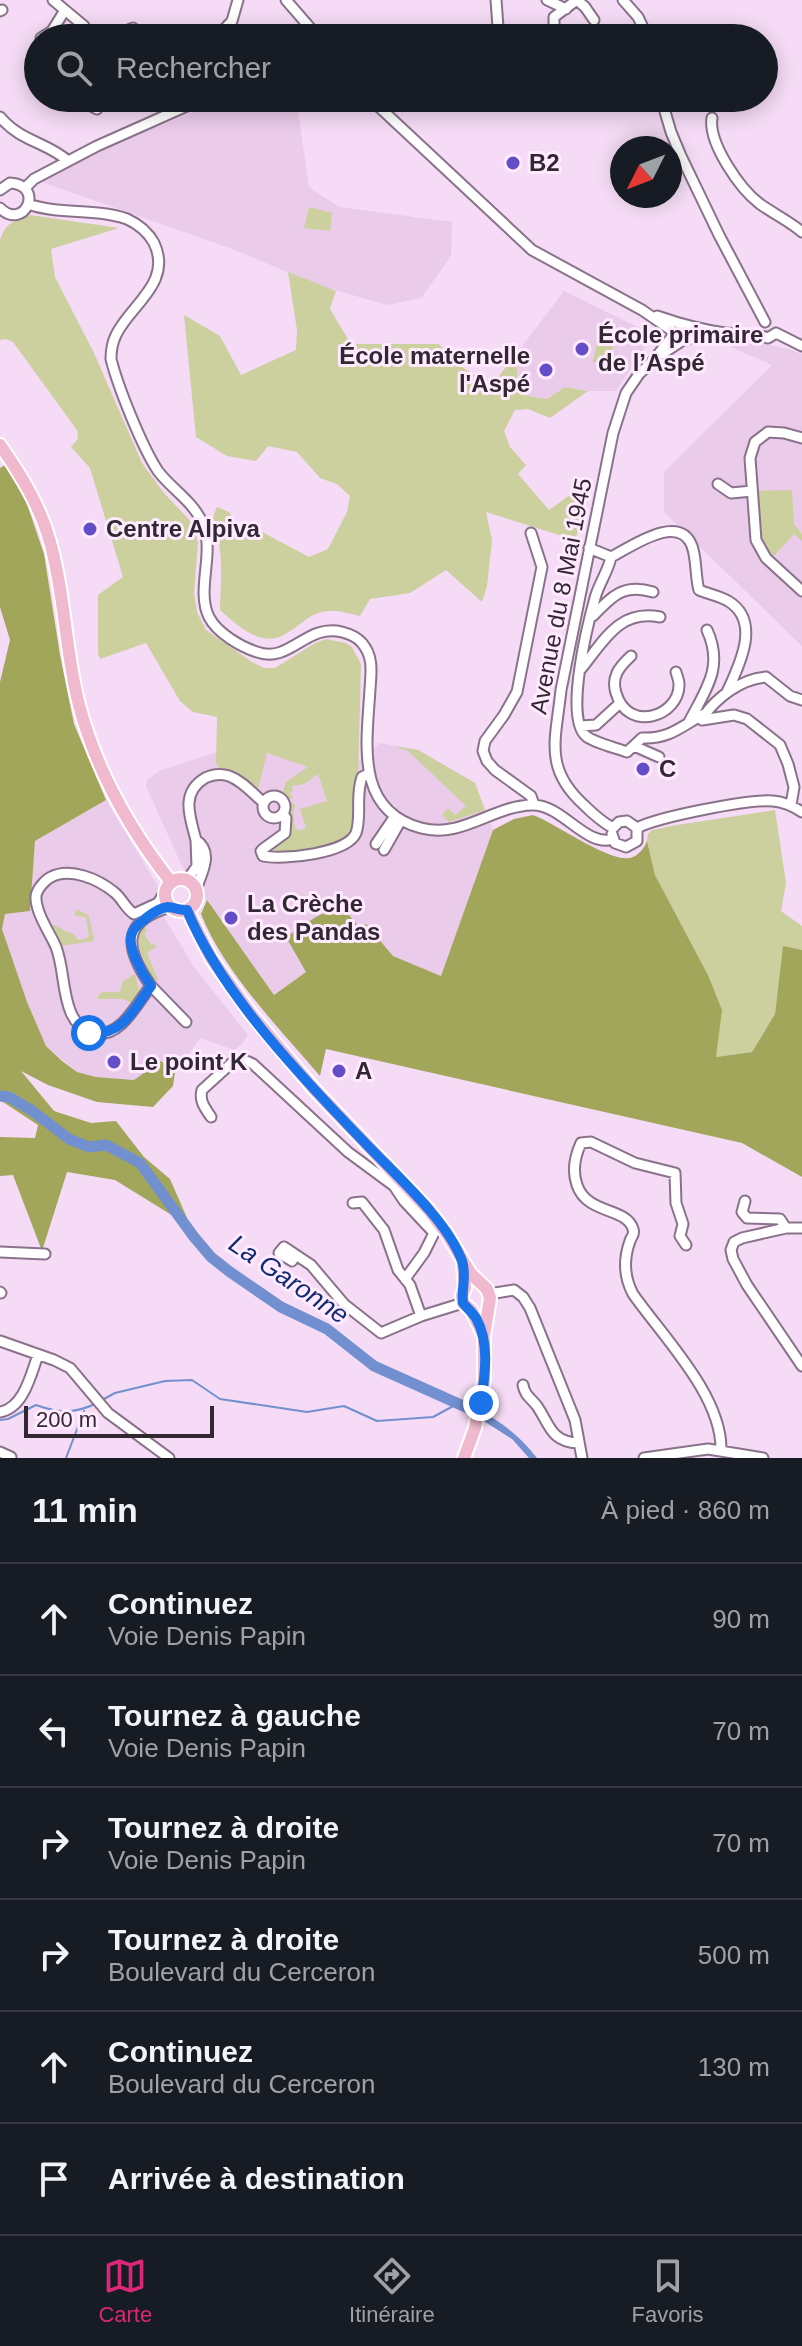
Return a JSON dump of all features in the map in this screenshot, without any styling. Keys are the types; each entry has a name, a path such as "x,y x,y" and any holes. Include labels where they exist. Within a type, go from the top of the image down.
{"main road":[{"path":"0,445 30,491 50,541 70,667 79,704 107,781 168,886 166,899 171,907 187,910 195,903 191,884 176,880 168,886"},
{"path":"187,910 211,958 251,1014 313,1088 428,1209 485,1294 484,1380 481,1403 464,1458"},
{"path":"463,1263 465,1288 462,1295 484,1336"},
{"path":"465,1288 472,1284 485,1294"},
{"path":"467,1306 480,1311 485,1294"}],"street":[{"path":"53,0 82,24"},
{"path":"230,24 238,0"},
{"path":"286,0 307,24"},
{"path":"496,0 498,24"},
{"path":"547,0 566,9"},
{"path":"554,24 554,17 577,0 594,20"},
{"path":"623,0 641,24"},
{"path":"56,24 65,10"},
{"path":"25,188 34,179 97,146 174,112"},
{"path":"386,112 532,250 681,333 761,333 768,338 776,333"},
{"path":"665,112 681,156 765,322"},
{"path":"712,118 719,150 741,184 761,204 802,232"},
{"path":"2,123 68,161"},
{"path":"0,190 10,183 25,188 29,196 28,204 19,214 2,215"},
{"path":"28,204 121,218 138,225 154,243 158,261 156,278 149,293 119,330 111,346 111,359 153,461 164,478 193,508 205,529 208,557 205,599 208,615 224,633 249,649 265,654 282,652 322,630 350,634 362,643 371,660 366,752 368,774 381,801 398,818 420,828 448,831 513,808 534,805 550,808 598,839 606,841 619,822 627,821 637,828 638,837 630,846 622,847 613,834"},
{"path":"761,333 760,328 765,322"},
{"path":"765,322 775,325 776,333"},
{"name":"Avenue du 8 Mai 1945","path":"613,834 563,783 555,760 561,690 620,408 632,384 681,333"},
{"path":"776,333 802,346"},
{"path":"802,438 775,432 760,436 751,449 750,458 756,540 766,558 802,591"},
{"path":"718,484 731,493 752,491"},
{"path":"589,548 611,557 663,532 677,531 687,537 693,548 699,590 727,600 744,619 744,649 727,692"},
{"path":"531,533 542,567 517,692 485,741 483,751 495,770 531,796 534,805"},
{"path":"611,557 596,595 579,671 577,704 580,726 586,736 627,752 642,738 670,735 689,722 704,717 734,715 747,719 780,745 794,787 791,805"},
{"path":"590,618 610,598 624,590 638,587 653,592"},
{"path":"579,671 627,618 644,614 660,617"},
{"path":"689,722 710,680 716,658 707,630"},
{"path":"631,656 618,668 613,684 619,704 628,714 644,718 664,711 675,701 680,686 676,672"},
{"path":"704,717 727,692 755,678 766,677 790,696 802,700"},
{"path":"580,726 596,725 619,704"},
{"path":"634,746 659,757"},
{"path":"191,884 206,867 205,850 199,842 187,807 192,789 205,778 218,774 234,778 264,803"},
{"path":"283,814 286,818 285,833 261,851 263,856 278,859 295,857 346,844 358,823 357,790 362,777 368,774"},
{"path":"274,796 280,798 284,802 283,814 278,817 267,815 264,803 274,796"},
{"path":"637,828 650,821 771,801 791,805 802,812"},
{"path":"380,847 398,818"},
{"path":"151,986 129,1017 117,1028 101,1034 89,1033 71,1014 58,951 36,897 41,886 51,877 67,874 86,876 113,891 134,914 158,903 168,886"},
{"path":"171,907 149,915 131,934 130,941 141,972 186,1022"},
{"path":"211,1117 202,1104 202,1090 235,1060 242,1059 253,1064 348,1152 394,1186 434,1233 405,1279"},
{"path":"686,1245 680,1236 683,1224 676,1203 675,1173 635,1163 591,1142 581,1143 574,1164 574,1178 579,1192 594,1206 624,1218 633,1228 626,1256 627,1282 710,1400 719,1427 721,1450"},
{"path":"745,1201 741,1207 747,1218 780,1219 786,1228"},
{"path":"353,1203 362,1202 384,1230 398,1270 410,1285 421,1316"},
{"path":"802,1228 786,1228 742,1238 734,1242 731,1250 747,1285 802,1366"},
{"path":"0,1252 45,1254"},
{"path":"296,1255 311,1265 344,1304 381,1333 421,1316 467,1306"},
{"path":"485,1294 514,1290 530,1308 575,1420 582,1458"},
{"path":"0,1341 70,1368 97,1402 169,1458"},
{"path":"0,1412 15,1406 38,1355"},
{"path":"523,1385 526,1396 536,1405 557,1437 578,1443"},
{"path":"644,1458 708,1449 763,1458"},
{"path":"0,1452 11,1457"}],"shaded area":[{"path":"194,112 298,112 309,187 339,207 452,222 451,256 421,298 387,305 318,285 235,250 39,181 105,148"},
{"name":"École primaire de l’Aspé","path":"564,291 650,333 646,345 616,391 565,387 546,399 528,396 517,390 517,353"},
{"path":"733,337 802,354 802,646 664,512 664,472 772,365 731,347"},
{"path":"380,743 418,750 475,783 493,830 441,976 393,956 366,925 359,927 348,913 339,909 306,972 274,995 182,866 146,786 147,780 159,771 217,752 272,754 309,767 353,763"},
{"path":"106,800 160,890 164,917 194,967 248,1035 234,1050 200,1038 175,1073 161,1062 134,1080 77,1072 46,1046 1,929 5,914 30,911 35,841"}],"green space":[{"path":"309,207 332,213 330,231 304,228"},
{"path":"30,215 119,228 51,249 55,277 94,353 142,463 163,492 193,524 198,543 194,593 197,612 206,630 264,668 275,668 326,639 352,647 361,664 358,782 353,835 347,842 295,855 267,852 281,841 291,802 295,805 293,822 298,831 306,828 300,809 327,801 318,774 304,784 292,786 290,793 293,799 289,799 283,792 286,782 308,767 267,753 258,789 241,775 219,768 216,763 217,717 193,712 180,701 146,643 100,659 98,595 123,577 90,468 71,447 78,439 77,430 13,342 0,340 0,240 8,226"},
{"path":"288,272 336,291 330,309 351,344 439,344 453,361 491,386 517,353 517,389 528,396 547,399 565,387 588,391 550,418 528,409 515,410 504,431 510,447 526,465 518,474 549,510 574,492 585,511 575,540 486,512 492,540 482,602 446,570 410,593 370,599 360,616 336,611 322,612 276,638 267,639 250,633 220,610 220,553 213,517 217,507 229,512 241,532 262,532 309,557 328,549 347,512 350,496 337,484 320,478 297,452 268,446 256,461 227,456 196,437 184,315 220,336 241,375 296,350 297,330"},
{"path":"599,332 615,336 609,366 593,362"},
{"path":"5,465 26,501 44,554 74,724 106,800 35,841 30,911 5,914 2,929 46,1046 62,1061 77,1072 96,1077 134,1080 161,1061 175,1073 173,1086 153,1107 97,1102 48,1085 21,1071 54,1111 91,1123 116,1121 144,1157 170,1179 191,1227 115,1180 67,1172 42,1251 13,1175 0,1176 0,1137 35,1138 38,1125 0,1100 0,682 10,640 0,607 0,468"},
{"path":"792,490 794,524 802,534 802,541 794,534 773,557 761,535 757,491"},
{"path":"394,746 418,750 475,783 485,810 449,822 442,815 448,808 455,815 466,806 408,751"},
{"path":"775,810 786,883 781,911 802,926 802,950 783,947 775,1014 752,1052 716,1057 708,975 655,875 648,834 652,830 677,825"},
{"path":"533,815 620,858 636,856 647,841 655,875 708,975 722,1010 716,1057 752,1052 775,1014 783,946 802,950 802,1177 742,1143 326,1049 320,1076 238,978 201,914 207,900 274,995 306,972 286,937 334,909 345,912 359,927 366,924 393,956 441,976 493,830 514,819"},
{"path":"77,909 89,916 94,941 60,946 49,924 74,934 78,940 89,935 86,917 76,916"},
{"path":"144,925 147,931 144,934 156,947 147,953 158,980 155,982 143,964 139,939"},
{"path":"135,974 139,990 133,1004 123,999 98,999 103,992 120,992 123,981"}],"water":[{"path":"457,1404 490,1416 521,1440 537,1458 529,1458 512,1439"}],"waterway":[{"name":"La Garonne","path":"0,1096 9,1097 31,1110 69,1139 89,1147 106,1145 140,1163 194,1237 211,1257 230,1272 281,1307 327,1329 374,1366 470,1409"},
{"path":"102,1400 115,1393 165,1381 192,1380 220,1399 307,1412 344,1406 377,1421 433,1417 457,1404"},
{"path":"0,1420 36,1405 66,1411 97,1403"},
{"path":"66,1458 84,1411"}],"place":[{"name":"B2","path":"513,163"},
{"name":"École primaire de l’Aspé","path":"582,349"},
{"name":"École maternelle l'Aspé","path":"546,370"},
{"name":"Centre Alpiva","path":"90,529"},
{"name":"C","path":"643,769"},
{"name":"La Crèche des Pandas","path":"231,918"},
{"name":"Le point K","path":"114,1062"},
{"name":"A","path":"339,1071"}],"route":[{"path":"89,1033 101,1034 117,1028 129,1017 151,986 141,972 130,941 133,930 149,915 162,909 187,910 211,958 251,1014 313,1088 428,1209 459,1253 465,1277 463,1303 471,1310 484,1336 481,1403"}]}
